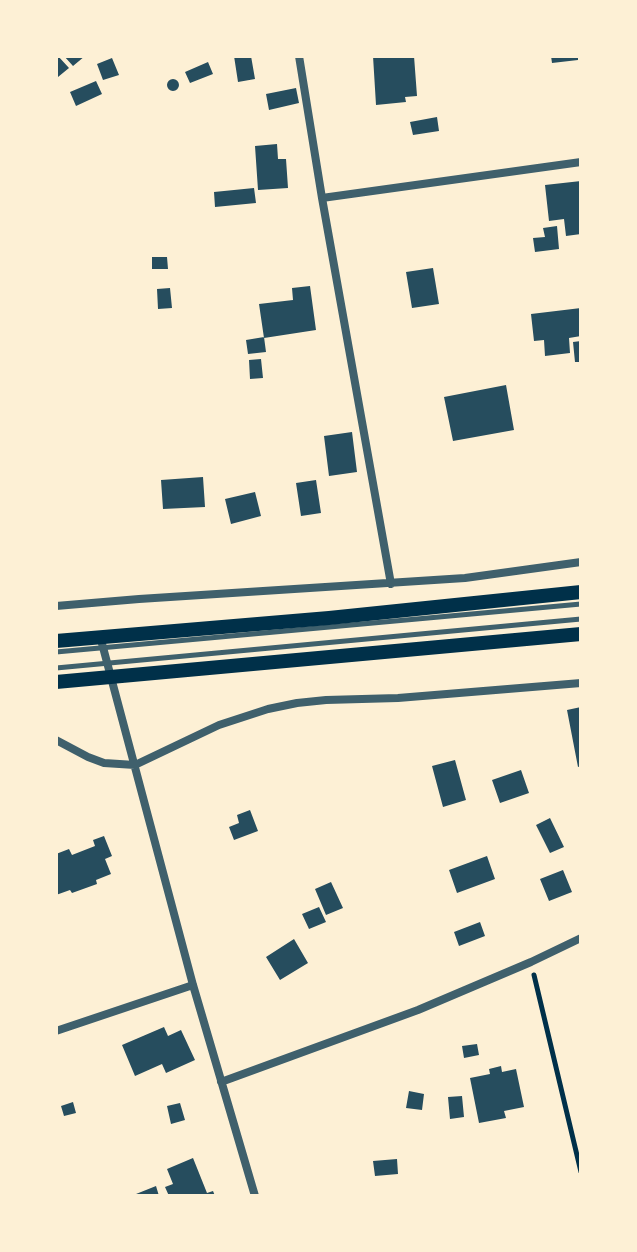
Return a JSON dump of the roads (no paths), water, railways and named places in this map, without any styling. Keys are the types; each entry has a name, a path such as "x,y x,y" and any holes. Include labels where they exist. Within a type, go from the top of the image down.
{"main road":[{"path":"56,641 102,642 581,592"},
{"path":"56,682 110,670 581,634"}],"street":[{"path":"299,56 391,584"},
{"path":"322,198 581,162"},
{"path":"56,606 465,578 581,562"},
{"path":"102,642 193,985 255,1196"},
{"path":"56,740 104,763 135,765 219,725 297,703 581,683"},
{"path":"221,1082 418,1010 581,938"},
{"path":"56,1031 193,985"}],"lane":[{"path":"56,652 102,642 581,604"},
{"path":"56,668 110,670 581,619"}]}
